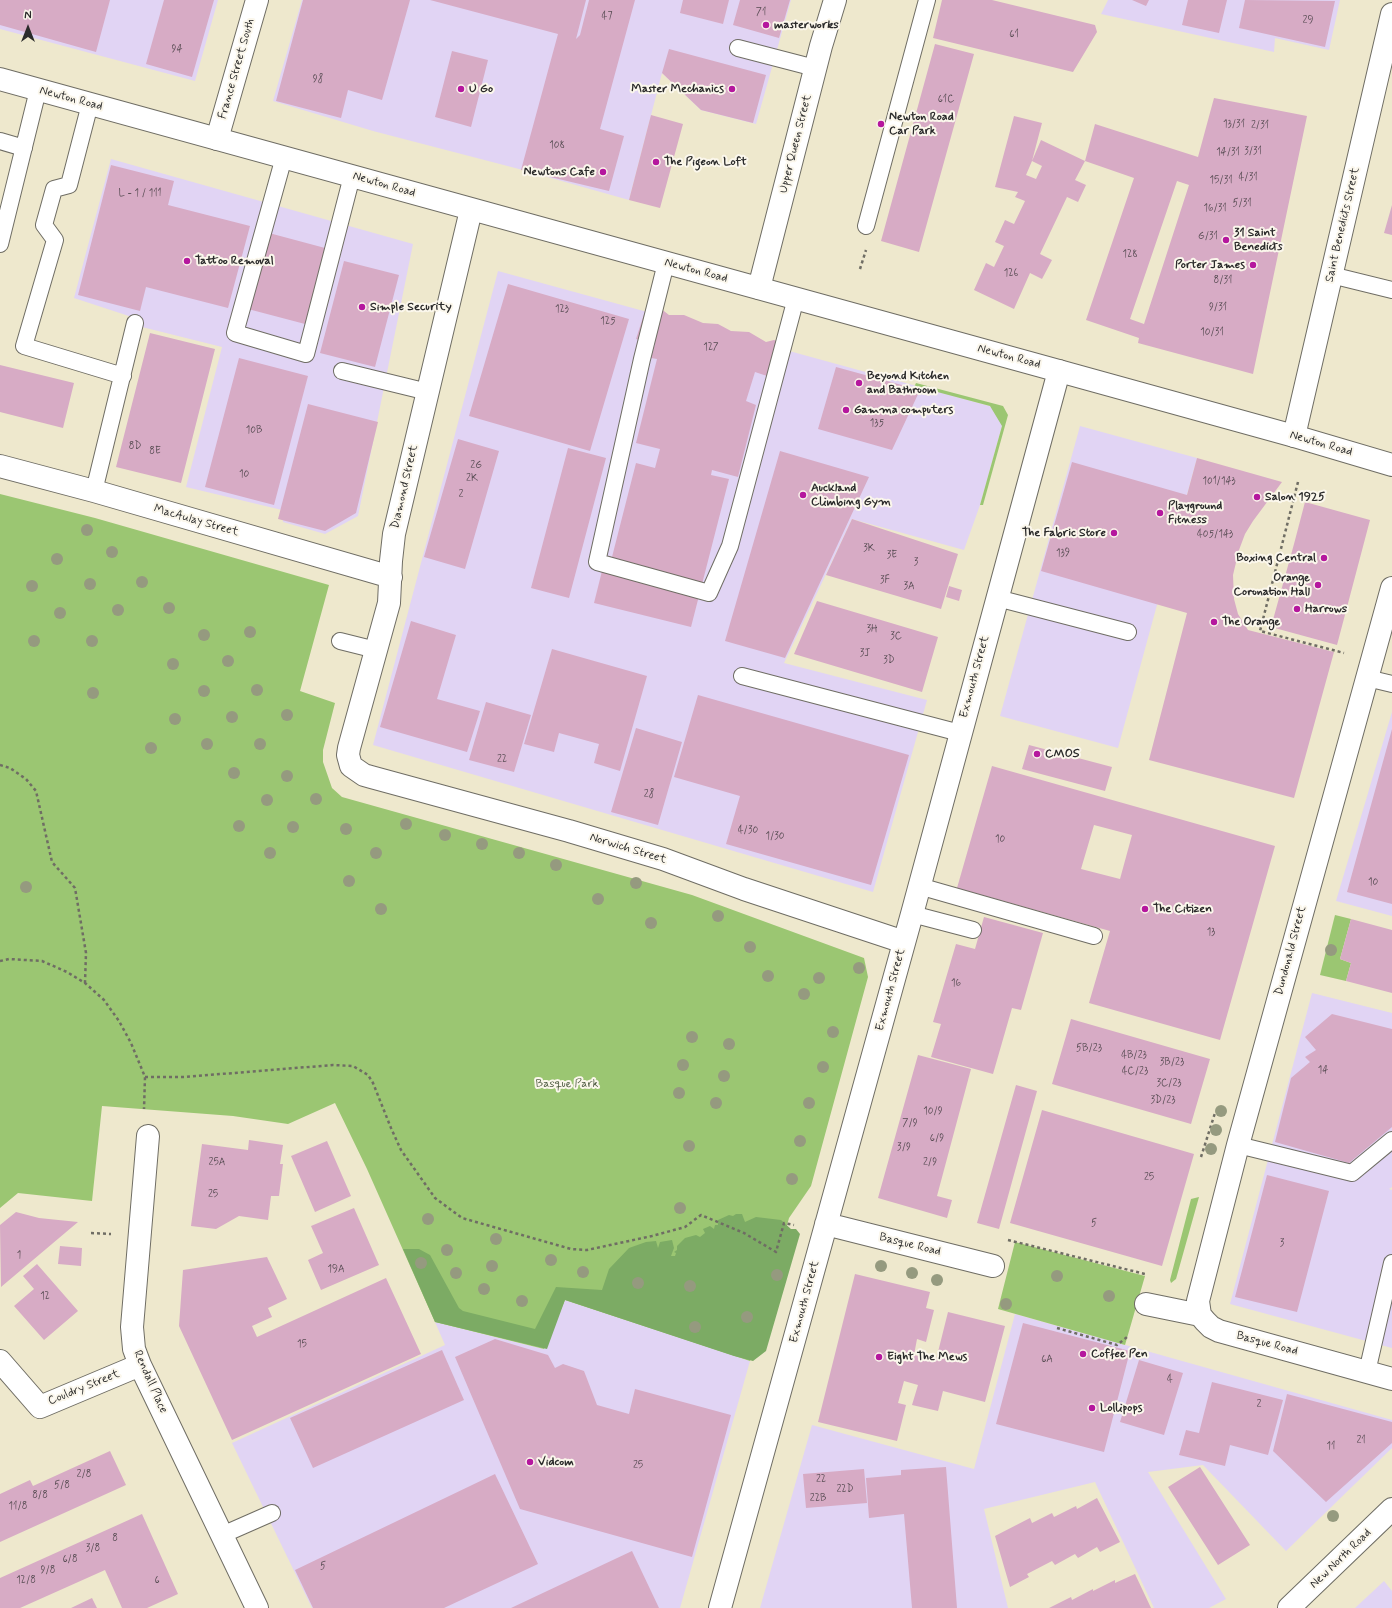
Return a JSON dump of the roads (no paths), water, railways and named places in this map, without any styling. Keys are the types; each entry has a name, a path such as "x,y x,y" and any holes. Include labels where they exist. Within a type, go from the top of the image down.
{"street":[{"name":"France Street South","path":"217,139 256,0"},
{"name":"Upper Queen Street","path":"759,288 815,68 835,0"},
{"name":"Saint Benedicts Street","path":"1294,436 1392,14"},
{"name":"Newton Road","path":"0,79 1294,436 1392,465"},
{"name":"Diamond Street","path":"351,766 348,755 349,748 389,603 394,534 471,210"},
{"name":"Exmouth Street","path":"720,1608 912,914 1059,371"},
{"name":"MacAulay Street","path":"0,466 94,491 391,577"},
{"name":"Dundonald Street","path":"1200,1315 1198,1302 1199,1294 1238,1145 1392,588"},
{"name":"Norwich Street","path":"351,766 364,775 663,859 744,889 904,942"},
{"name":"Rendall Place","path":"148,1136 132,1327 134,1349 140,1365 257,1608"},
{"name":"Basque Road","path":"826,1224 993,1266"},
{"path":"1146,1304 1200,1315"},
{"name":"Basque Road","path":"1200,1315 1211,1327 1220,1331 1392,1379"},
{"name":"Couldry Street","path":"0,1361 40,1407 140,1365"},
{"name":"New North Road","path":"1289,1608 1392,1509"}],"lane":[{"path":"866,226 927,0"},
{"path":"738,48 815,68"},
{"path":"0,244 38,90"},
{"path":"90,104 69,185 54,189 44,225 55,240 24,346 123,376"},
{"path":"0,142 24,148"},
{"path":"284,157 235,334 306,354 352,176"},
{"path":"666,263 642,359 597,562 709,593 730,546 796,298"},
{"path":"1331,275 1392,290"},
{"path":"94,491 135,323"},
{"path":"342,371 428,392"},
{"path":"997,598 1128,632"},
{"path":"340,641 376,650"},
{"path":"742,676 960,733"},
{"path":"1367,678 1392,684"},
{"path":"919,886 1094,936"},
{"path":"912,914 973,930"},
{"path":"1238,1145 1352,1173 1392,1140"},
{"path":"1367,1372 1392,1263"},
{"path":"222,1535 272,1513"}],"place":[{"name":"masterworks","path":"766,25"},
{"name":"U Go","path":"461,89"},
{"name":"Master Mechanics","path":"732,89"},
{"name":"Newton Road Car Park","path":"881,124"},
{"name":"The Pigeon Loft","path":"656,162"},
{"name":"Newtons Cafe","path":"603,172"},
{"name":"31 Saint Benedicts","path":"1226,240"},
{"name":"Tattoo Removal","path":"187,261"},
{"name":"Porter James","path":"1253,265"},
{"name":"Simple Security","path":"362,307"},
{"name":"Beyond Kitchen and Bathroom","path":"859,383"},
{"name":"Gamma computers","path":"846,410"},
{"name":"Auckland Climbing Gym","path":"803,495"},
{"name":"Salon 1925","path":"1257,497"},
{"name":"Playground Fitness","path":"1160,513"},
{"name":"The Fabric Store","path":"1114,533"},
{"name":"Boxing Central","path":"1324,558"},
{"name":"Orange Coronation Hall","path":"1318,585"},
{"name":"Harrows","path":"1297,609"},
{"name":"The Orange","path":"1214,622"},
{"name":"CMOS","path":"1037,754"},
{"name":"The Citizen","path":"1145,909"},
{"name":"Coffee Pen","path":"1083,1354"},
{"name":"Eight The Mews","path":"879,1357"},
{"name":"Lollipops","path":"1092,1408"},
{"name":"Vidcom","path":"530,1462"}],"park label":[{"name":"Basque Park","path":"567,1084"}]}
